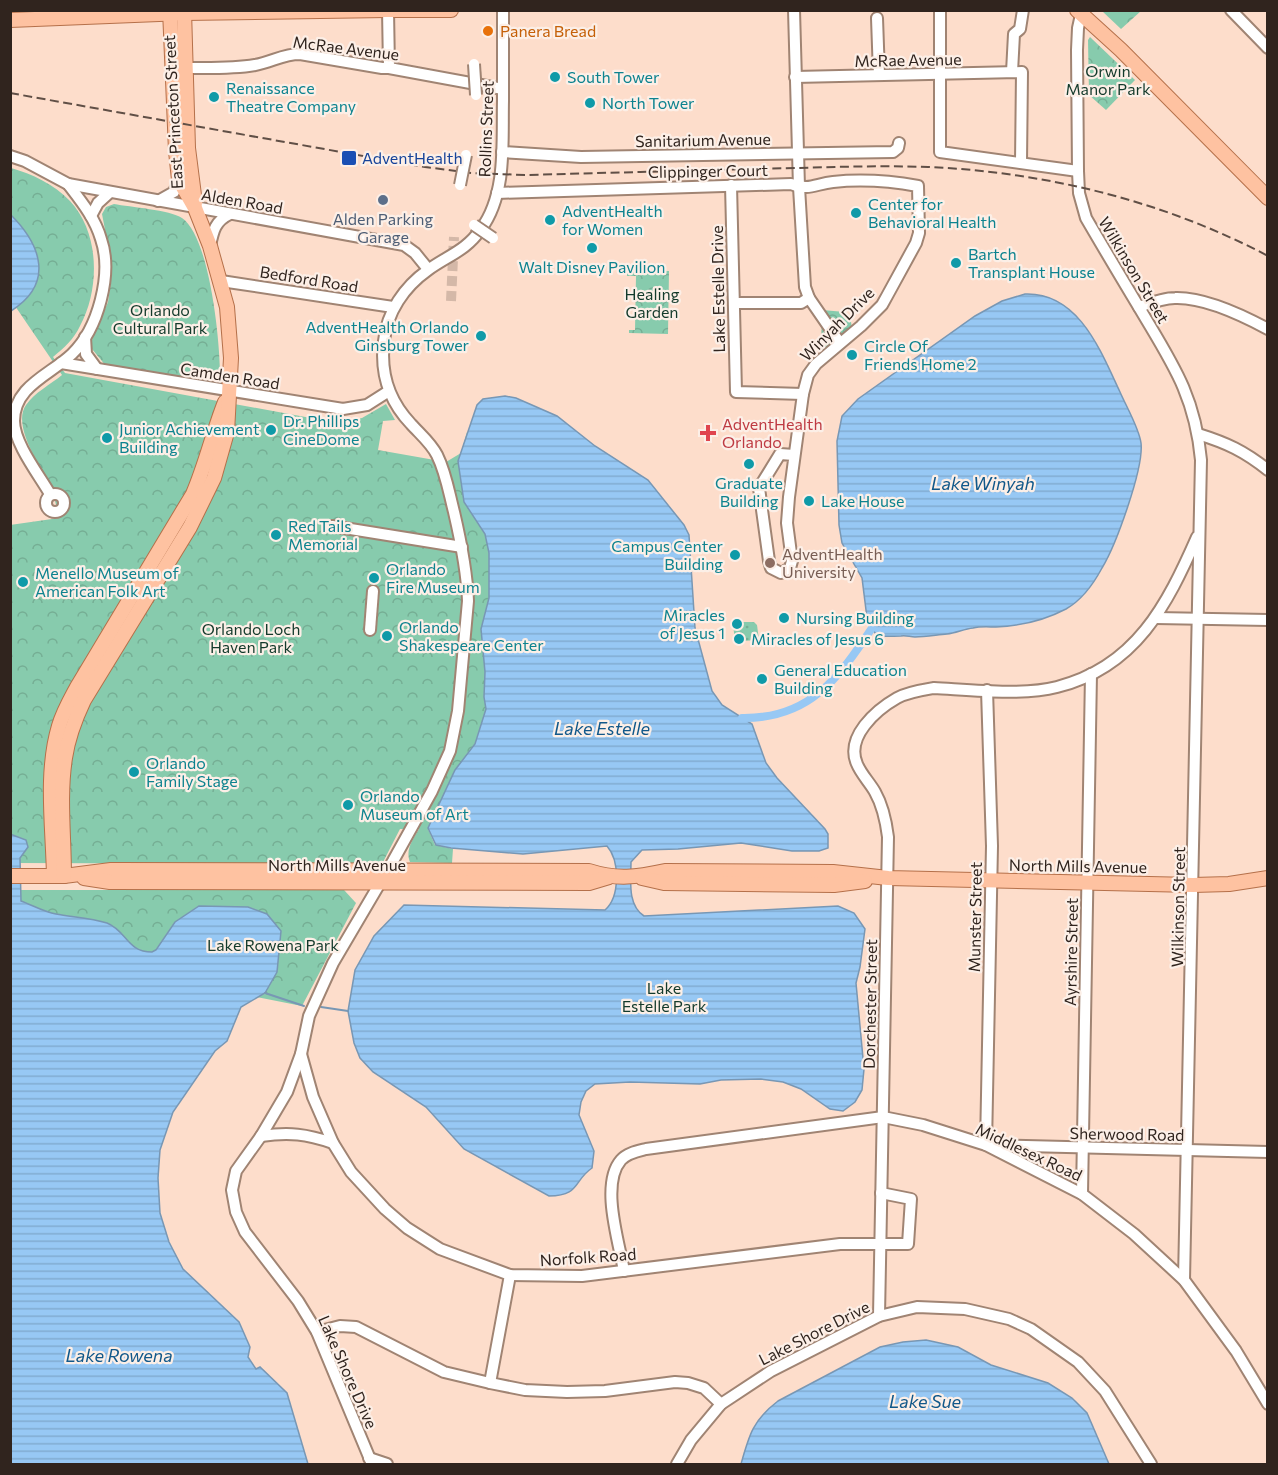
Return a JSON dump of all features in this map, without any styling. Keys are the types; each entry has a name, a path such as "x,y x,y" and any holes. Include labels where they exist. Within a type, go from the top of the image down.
{"main road":[{"path":"10,20 73,14 451,10"},
{"path":"1080,11 1268,198"},
{"name":"East Princeton Street","path":"177,12 185,68 188,148 195,208"},
{"name":"East Princeton Street","path":"59,876 63,780 69,739 84,700 151,578 205,468 217,423 229,392 230,330 221,281 195,208 179,180 176,152 177,12"},
{"name":"North Mills Avenue","path":"10,876 59,876 111,870 384,876 589,871 609,877 638,877 664,883 822,885 888,878 1193,885 1237,883 1268,878"}],"street":[{"path":"388,10 389,68"},
{"name":"Rollins Street","path":"384,876 432,791 450,751 455,730 468,602 468,580 448,489 438,457 429,442 401,413 389,391 385,376 384,342 393,308 412,283 428,269 460,252 471,242 482,229 492,210 497,193 502,152 503,10"},
{"path":"794,10 799,187 805,287 809,298 840,343"},
{"path":"940,10 940,152 1078,171"},
{"path":"1021,162 1014,34 1020,29 1023,10"},
{"path":"1231,10 1268,48"},
{"path":"1240,10 1243,23"},
{"name":"Wilkinson Street","path":"1080,11 1077,50 1079,193 1086,218 1178,372 1187,393 1198,434 1201,485 1198,534 1199,618 1184,1280"},
{"path":"877,18 879,75"},
{"name":"McRae Avenue","path":"185,68 230,68 257,65 290,54 389,68 503,89"},
{"path":"474,64 476,95"},
{"name":"McRae Avenue","path":"795,77 1017,72"},
{"name":"Sanitarium Avenue","path":"502,152 581,157 893,152 898,148 898,143"},
{"path":"460,186 466,155"},
{"name":"Alden Road","path":"10,156 25,161 68,184 404,245 415,253 428,269"},
{"path":"158,201 174,192 179,180"},
{"name":"Clippinger Court","path":"497,193 791,184 808,188 832,182 878,181 918,186"},
{"path":"50,494 15,429 14,418 17,404 22,393 74,353 98,315 103,292 102,240 92,216 68,184"},
{"name":"Lake Estelle Drive","path":"731,185 736,392 803,394"},
{"name":"Winyah Drive","path":"794,454 780,454 759,488 769,561 771,568 781,573 790,568 792,561 787,523 794,454 808,375 816,364 882,304 916,243 920,224 918,186"},
{"path":"92,216 98,203 109,193"},
{"path":"210,246 213,229 218,222 230,214"},
{"path":"474,225 493,238"},
{"name":"Bedford Road","path":"221,281 393,308"},
{"path":"734,298 801,303 809,298"},
{"path":"1139,308 1156,301 1175,298 1192,300 1224,308 1268,329"},
{"path":"85,336 86,354 97,369"},
{"name":"Camden Road","path":"62,363 343,409 367,405 389,391"},
{"path":"1198,434 1228,443 1250,455 1268,470"},
{"path":"332,526 462,547"},
{"name":"Wilkinson Street","path":"987,690 1056,687 1110,664 1134,643 1156,618 1179,577 1198,534"},
{"path":"370,630 373,591"},
{"path":"1156,618 1268,620"},
{"name":"Ayrshire Street","path":"1082,1194 1091,674"},
{"name":"Dorchester Street","path":"879,1316 888,837 885,815 876,793 857,764 854,752 856,740 864,725 898,697 933,688 987,690"},
{"name":"Munster Street","path":"986,1145 991,880 987,690"},
{"name":"Lake Shore Drive","path":"370,1461 317,1332 298,1301 245,1232 236,1212 231,1190 236,1171 261,1136 286,1092 301,1054 309,1016 318,993 384,876"},
{"name":"Norfolk Road","path":"301,1054 313,1097 333,1143 351,1172 385,1209 407,1228 440,1249 510,1275 582,1276 840,1244 882,1246 909,1244 911,1199 881,1193"},
{"name":"Middlesex Road","path":"624,1271 611,1198 611,1183 614,1172 622,1159 627,1156 646,1149 883,1117 923,1125 986,1145 1082,1194 1134,1234 1184,1280 1236,1351 1266,1399"},
{"path":"261,1136 299,1133 333,1143"},
{"name":"Sherwood Road","path":"986,1145 1268,1152"},
{"path":"490,1383 510,1275"},
{"name":"Lake Shore Drive","path":"677,1464 692,1440 721,1404 771,1371 879,1316 917,1307 965,1309 1010,1319 1031,1329 1078,1362 1105,1391 1151,1464"},
{"path":"317,1332 340,1326 356,1327 444,1372 525,1390 605,1391 675,1382 704,1388 721,1404"},
{"path":"370,1461 387,1464"}],"green space":[{"name":"Orwin Manor Park","path":"1102,11 1141,11 1121,29"},
{"name":"Orwin Manor Park","path":"1090,37 1135,80 1106,110 1089,95 1088,40"},
{"name":"Orlando Loch Haven Park","path":"11,168 42,180 64,195 80,214 92,245 94,279 87,311 75,335 53,357 65,373 338,423 362,418 386,404 395,420 383,421 378,450 446,462 461,453 467,432 486,510 504,692 451,829 428,829 435,845 453,849 452,863 410,862 409,849 419,829 400,829 382,864 11,863 10,525 59,518 52,491 25,436 22,414 33,397 62,375 11,300"},
{"name":"Orlando Cultural Park","path":"114,204 176,215 192,229 200,246 212,291 220,374 214,379 201,381 106,366 92,349 92,340 108,302 111,281 111,261 102,214 106,207"},
{"name":"Healing Garden","path":"627,270 669,271 668,334 629,333 629,330 635,330 636,276 627,276"},
{"path":"822,310 845,312 852,329 821,354"},
{"path":"754,622 757,625 759,640 735,643 733,623"},
{"name":"Lake Rowena Park","path":"20,890 344,890 356,903 302,1006 247,995 22,938"}],"water":[{"path":"11,215 30,239 39,264 34,289 11,311"},
{"name":"Lake Winyah","path":"1025,294 1044,296 1060,303 1086,327 1105,360 1138,431 1141,455 1134,487 1108,557 1099,574 1077,601 1066,609 1032,622 915,637 882,636 875,633 867,618 862,578 842,543 839,525 837,441 842,416 858,399 975,316 1002,301"},
{"name":"Lake Estelle","path":"505,396 516,398 557,416 595,446 648,480 684,525 689,535 695,628 712,691 722,705 752,724 766,763 828,834 828,848 819,851 792,851 741,843 642,850 631,862 632,899 639,911 644,916 838,906 854,913 865,929 856,983 864,1069 862,1090 855,1102 843,1111 830,1109 801,1089 783,1082 761,1079 721,1080 700,1084 630,1082 595,1084 586,1091 579,1115 594,1151 592,1168 571,1191 549,1196 464,1149 426,1107 373,1072 360,1058 354,1043 348,1011 355,970 374,936 404,905 605,910 616,888 616,869 607,846 523,854 451,848 436,845 428,828 455,770 475,744 486,709 481,629 489,598 489,553 485,534 464,502 458,461 477,405 483,399"},
{"name":"Lake Rowena","path":"10,834 26,840 28,847 20,858 21,901 52,913 107,923 119,931 137,949 152,952 156,950 175,922 199,906 248,907 267,914 281,931 277,972 265,993 241,1007 227,1041 215,1051 173,1112 160,1150 158,1178 160,1213 169,1242 183,1269 239,1322 250,1347 248,1357 256,1369 260,1367 287,1393 308,1464 11,1464"},
{"name":"Lake Sue","path":"926,1340 958,1347 991,1365 1048,1383 1072,1398 1087,1413 1109,1464 741,1464 757,1422 778,1401 880,1347"}],"waterway":[{"path":"742,718 765,717 786,712 804,703 834,679 872,628"},
{"path":"265,993 304,1006"},
{"path":"321,1007 348,1011"}],"tunnel":[{"path":"451,301 454,237"}],"railway":[{"path":"10,93 425,167 471,173 525,175 884,166 928,167 1016,175 1060,183 1146,205 1228,237 1268,256"}],"place":[{"name":"Panera Bread","path":"488,31"},
{"name":"South Tower","path":"555,77"},
{"name":"Renaissance Theatre Company","path":"214,97"},
{"name":"North Tower","path":"590,103"},
{"name":"AdventHealth","path":"349,158"},
{"name":"Alden Parking Garage","path":"383,200"},
{"name":"Center for Behavioral Health","path":"856,213"},
{"name":"AdventHealth for Women","path":"550,220"},
{"name":"Walt Disney Pavilion","path":"592,248"},
{"name":"Bartch Transplant House","path":"956,263"},
{"name":"AdventHealth Orlando Ginsburg Tower","path":"481,336"},
{"name":"Circle Of Friends Home 2","path":"852,355"},
{"name":"Dr. Phillips CineDome","path":"271,430"},
{"name":"AdventHealth Orlando","path":"708,433"},
{"name":"Junior Achievement Building","path":"107,438"},
{"name":"Graduate Building","path":"749,464"},
{"name":"Lake House","path":"809,501"},
{"name":"Red Tails Memorial","path":"276,535"},
{"name":"Campus Center Building","path":"735,555"},
{"name":"AdventHealth University","path":"770,563"},
{"name":"Orlando Fire Museum","path":"374,578"},
{"name":"Menello Museum of American Folk Art","path":"23,582"},
{"name":"Nursing Building","path":"784,618"},
{"name":"Miracles of Jesus 1","path":"737,624"},
{"name":"Orlando Shakespeare Center","path":"387,636"},
{"name":"Miracles of Jesus 6","path":"739,639"},
{"name":"General Education Building","path":"762,679"},
{"name":"Orlando Family Stage","path":"134,772"},
{"name":"Orlando Museum of Art","path":"348,805"}],"park label":[{"name":"Lake Estelle Park","path":"664,997"}]}
